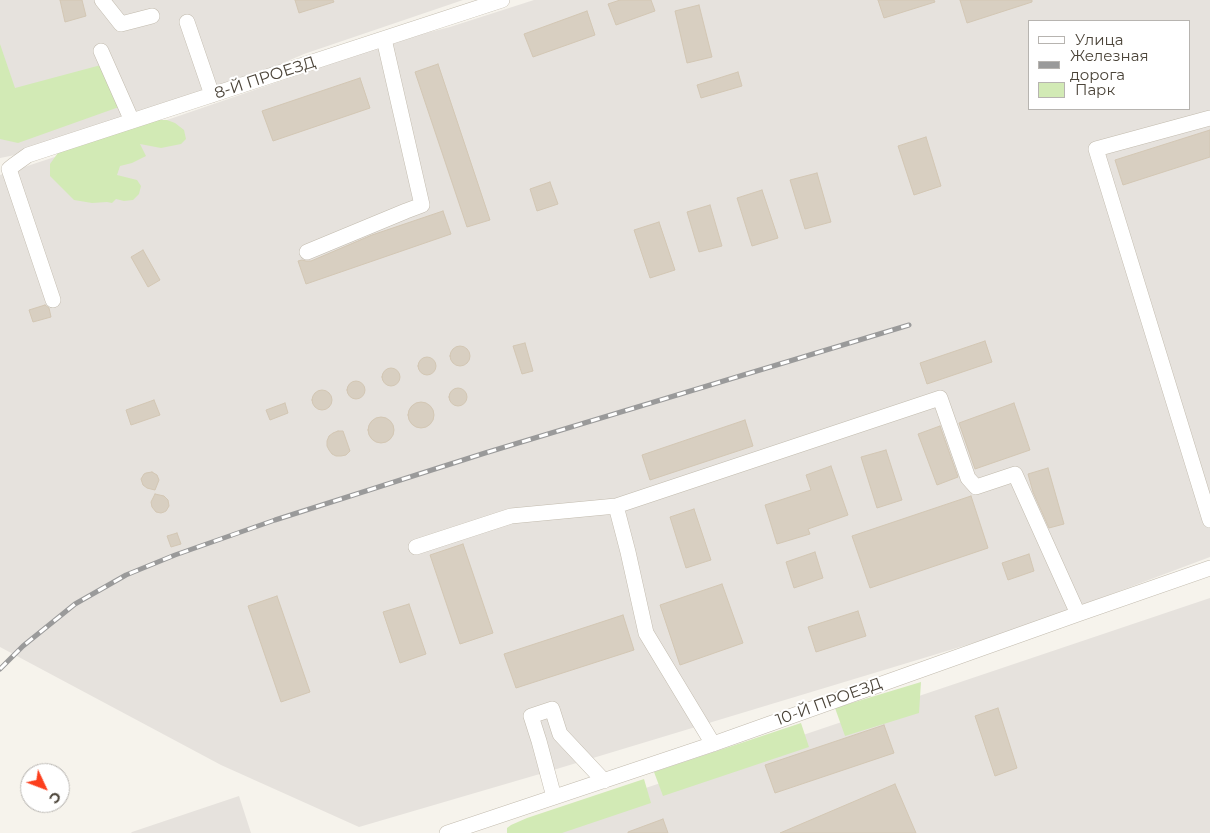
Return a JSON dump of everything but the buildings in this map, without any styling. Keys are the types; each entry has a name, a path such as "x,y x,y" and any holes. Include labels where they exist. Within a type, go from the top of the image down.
{"street":[{"path":"102,0 121,24 152,16"},
{"name":"8-Й ПРОЕЗД","path":"53,300 9,169 28,155 502,0"},
{"path":"187,22 212,95"},
{"path":"306,252 422,206 384,39"},
{"path":"101,52 132,121"},
{"path":"1210,118 1096,149 1210,520"},
{"path":"416,547 510,516 616,506 940,398 968,478 976,487 1016,474 1078,614"},
{"path":"616,506 646,633 712,744"},
{"name":"10-Й ПРОЕЗД","path":"447,833 712,744 1210,568"},
{"path":"554,797 531,716 552,709 560,734 604,781"}],"shaded area":[{"path":"0,0 463,0 304,54 229,86 15,155 0,158"},
{"path":"534,0 1210,0 1210,557 1013,631 359,827 221,765 0,647 0,175 406,38 450,27"},
{"path":"1210,598 1210,833 512,833"},
{"path":"239,796 251,833 131,833 132,832"}],"green space":[{"path":"0,44 15,88 101,65 119,107 18,143 0,139"},
{"path":"153,120 167,120 175,123 184,130 186,139 181,144 161,148 140,144 146,156 132,163 120,166 117,175 137,180 141,186 139,194 133,200 124,201 116,199 112,203 92,203 74,200 50,176 50,164 60,150"},
{"path":"921,682 919,713 845,736 835,708"},
{"path":"801,723 809,747 663,796 654,772"},
{"path":"644,779 651,803 562,833 507,833 507,828 511,825 527,818"}],"railway":[{"path":"0,669 23,646 75,604 126,575 175,555 275,520 485,453 909,325"}]}
